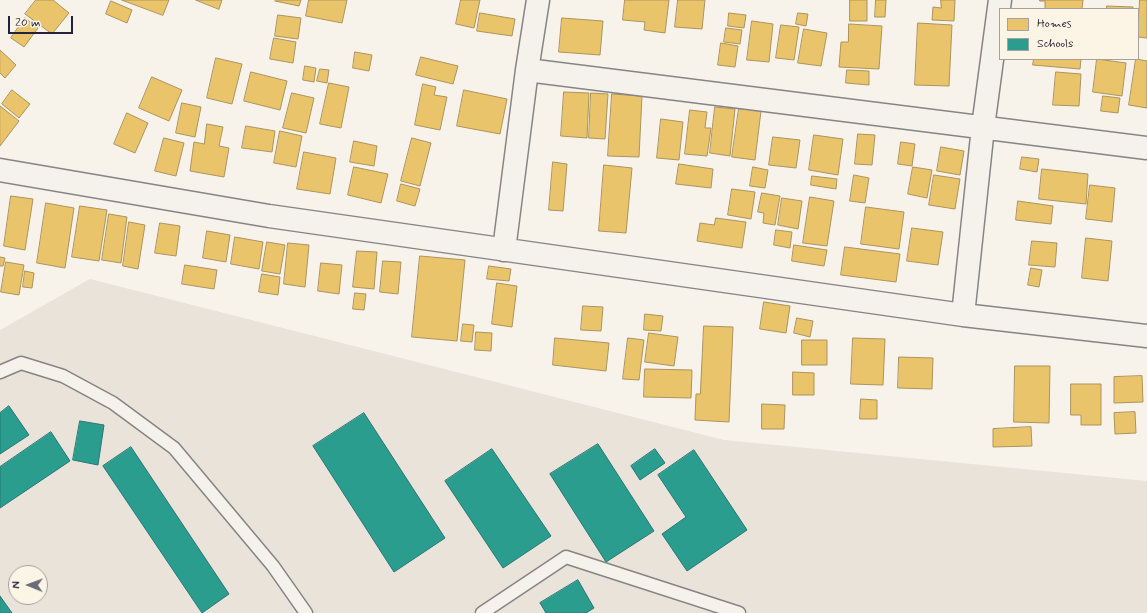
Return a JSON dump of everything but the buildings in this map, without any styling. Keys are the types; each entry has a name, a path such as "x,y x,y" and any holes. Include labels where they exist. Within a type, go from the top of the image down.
{"street":[{"path":"504,250 527,70 538,0"},
{"path":"963,316 983,127 1000,0"},
{"path":"527,70 1147,148"},
{"path":"0,170 269,216 963,316 1147,336"}],"lane":[{"path":"0,372 21,363 63,376 113,402 174,448 273,566 306,613"},
{"path":"482,613 566,557 739,613"}],"shaded area":[{"path":"90,279 724,440 1147,481 1147,613 0,613 0,330"}]}
